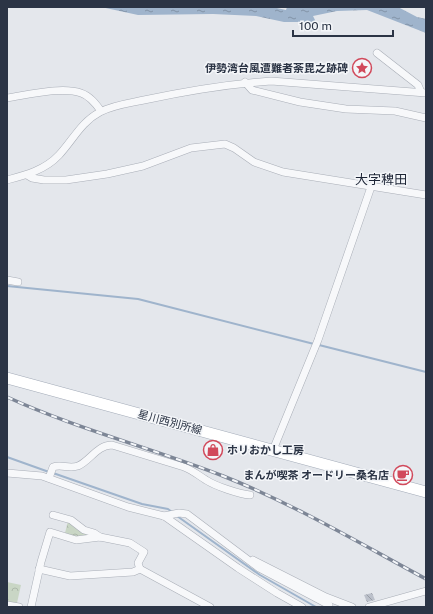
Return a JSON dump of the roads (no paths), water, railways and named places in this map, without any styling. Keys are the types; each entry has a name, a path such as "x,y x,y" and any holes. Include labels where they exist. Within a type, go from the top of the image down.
{"main road":[{"name":"星川西別所線","path":"7,378 426,492"}],"street":[{"path":"377,53 418,85 423,93"},
{"path":"7,180 27,175 46,166 59,155 75,133 88,120 101,112 113,107 182,92 245,82 271,81 423,93"},
{"path":"245,82 252,90 300,102 346,109 382,109 426,118"},
{"path":"7,98 70,90 82,93 94,100 101,112"},
{"path":"27,175 32,178 51,180 107,174 143,166 191,148 225,144 234,148 254,162 277,171 426,195"},
{"path":"273,450 316,344 371,187"},
{"path":"7,280 18,282"},
{"path":"49,478 53,466 79,466 100,448 112,446 184,467 192,470 207,481 238,492 250,494"},
{"path":"7,473 49,478 114,502 166,515 238,568 277,594 302,607"},
{"path":"166,515 179,513 187,514 259,568 330,606"},
{"path":"53,515 71,520 84,530 94,533 100,537"},
{"path":"31,607 39,569 50,532 76,540 100,537 130,543 144,552 138,563 140,569 210,607"},
{"path":"247,558 268,566 326,597 352,607"},
{"path":"39,569 70,576 133,572 140,569"},
{"path":"369,607 426,591"},
{"path":"7,605 20,607"}],"water":[{"path":"101,7 272,7 286,10 287,7 398,7 417,17 426,19 426,33 367,10 337,11 313,16 316,22 284,22 256,16 213,14 138,15"}],"waterway":[{"path":"7,286 138,299 314,344"},
{"path":"319,345 426,372"},
{"path":"7,457 49,472"},
{"path":"53,473 142,504 168,509 172,512"},
{"path":"177,516 260,575 316,607"}],"railway":[{"path":"7,397 60,419 196,466 249,487 301,511 426,579"}],"place":[{"name":"伊勢湾台風遭難者荼毘之跡碑","path":"362,68"},
{"name":"ホリおかし工房","path":"213,450"},
{"name":"まんが喫茶 オードリー桑名店","path":"403,475"}],"district":[{"name":"大字稗田","path":"381,179"}]}
